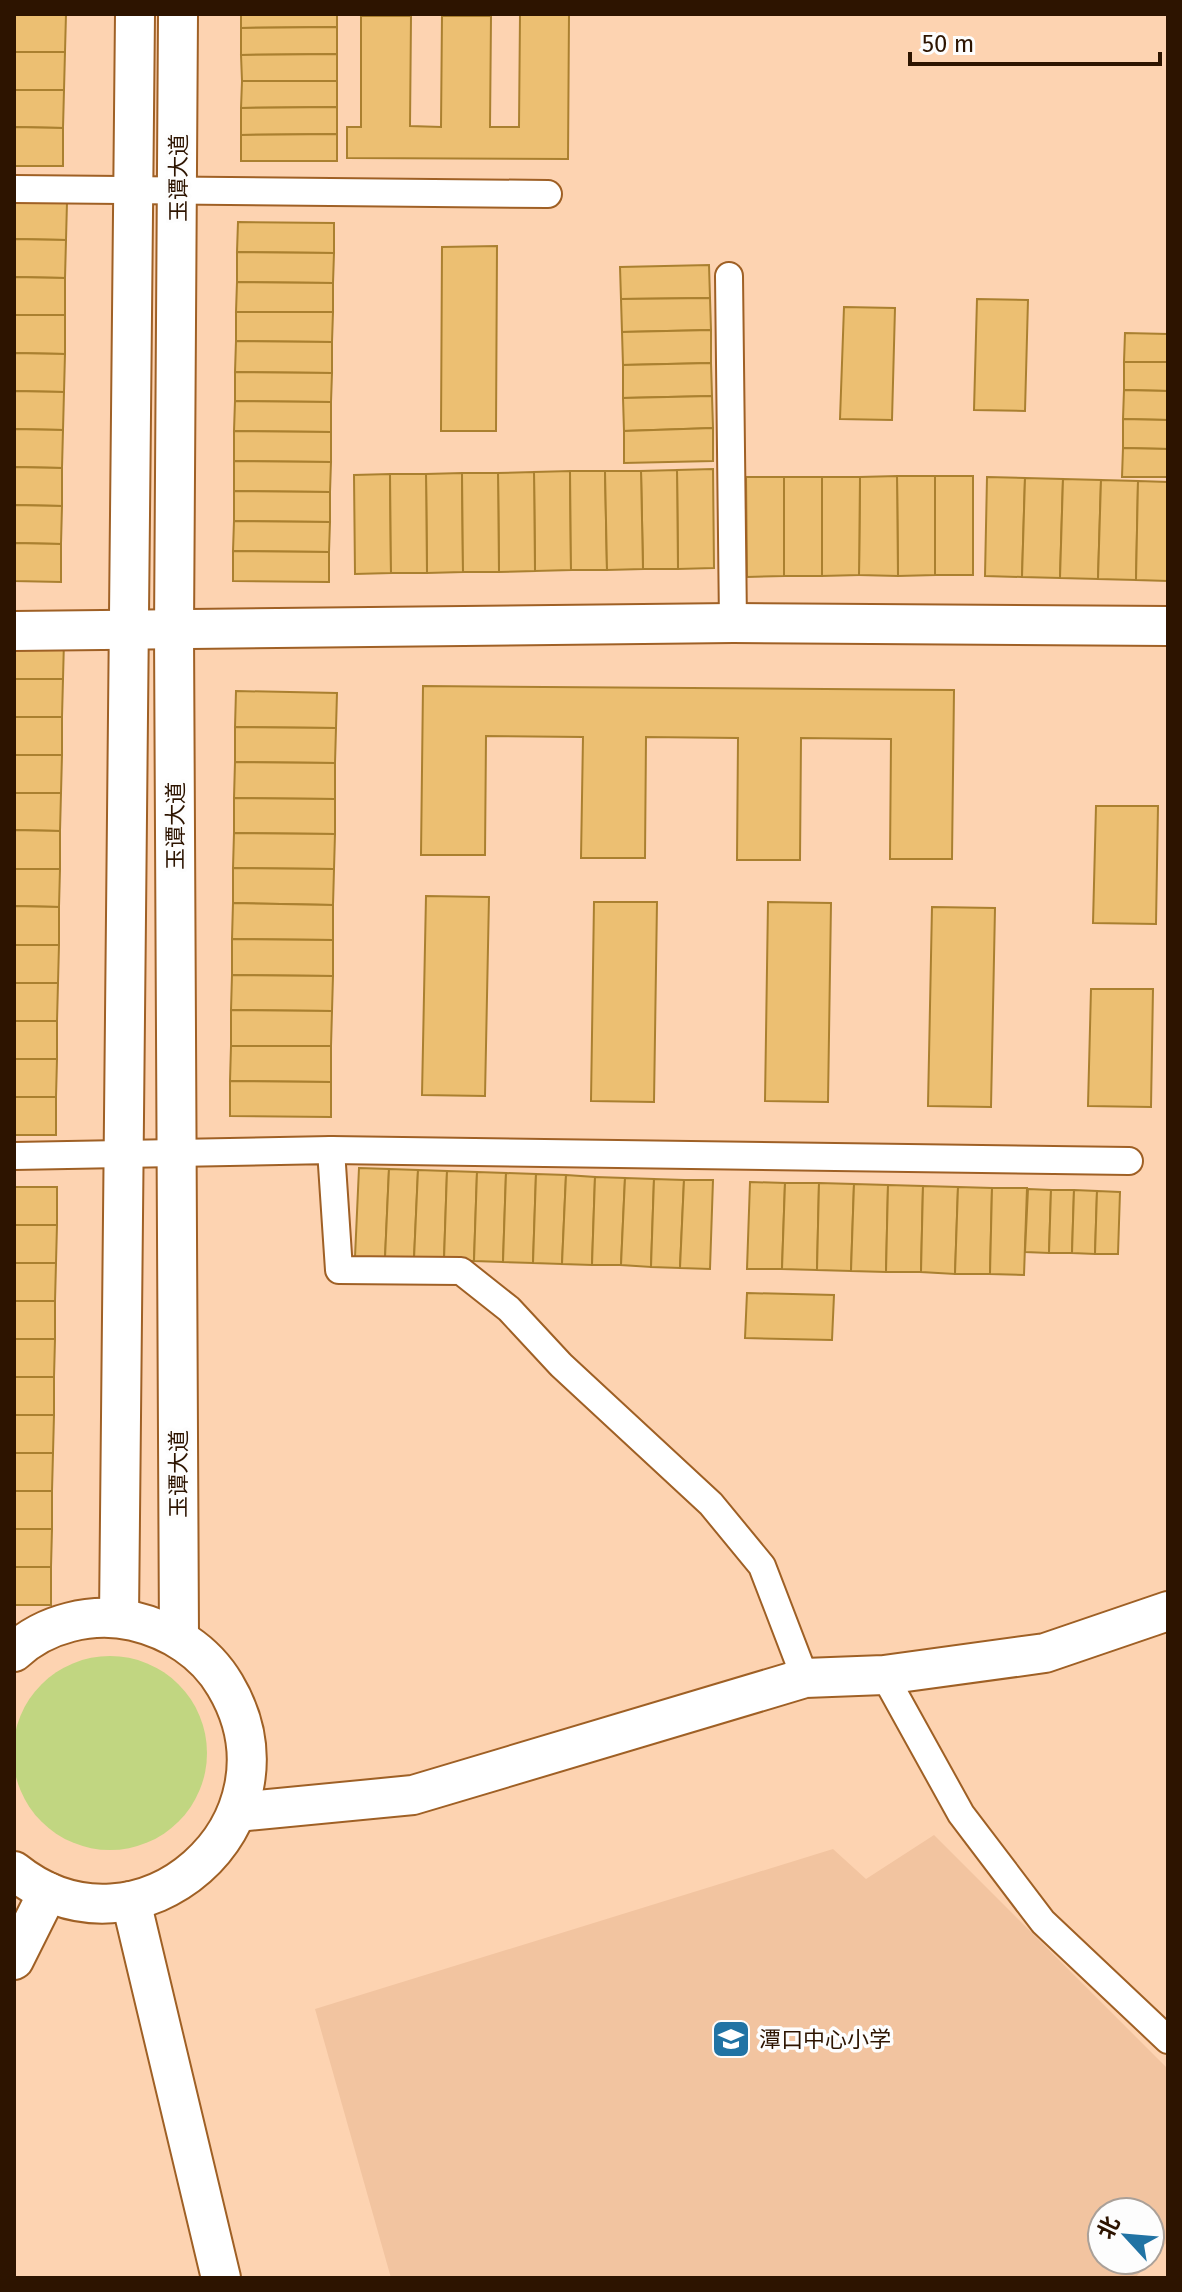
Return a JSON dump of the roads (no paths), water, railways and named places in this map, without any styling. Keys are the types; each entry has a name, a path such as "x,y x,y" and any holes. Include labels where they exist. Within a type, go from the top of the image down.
{"street":[{"name":"玉谭大道","path":"119,1618 127,632 136,190 135,14"},
{"name":"玉谭大道","path":"178,14 174,631 179,1638"},
{"path":"14,189 548,194"},
{"path":"729,276 733,623"},
{"path":"14,631 733,623 1168,626"},
{"path":"331,1150 339,1270 461,1271 509,1309 561,1365 711,1504 762,1566 805,1678"},
{"path":"14,1156 331,1150 1129,1161"},
{"path":"237,1812 413,1795 805,1678 884,1675 1045,1653 1168,1611"},
{"path":"14,1652 52,1628 85,1619 119,1618 150,1625 179,1638 201,1655 235,1701 247,1756 245,1784 237,1812 206,1860 159,1893 131,1901 89,1903 48,1892 14,1871"},
{"path":"884,1675 961,1814 1043,1922 1168,2040"},
{"path":"14,1960 48,1892"},
{"path":"131,1901 221,2278"}],"place":[{"name":"潭口中心小学","path":"731,2039"}]}
